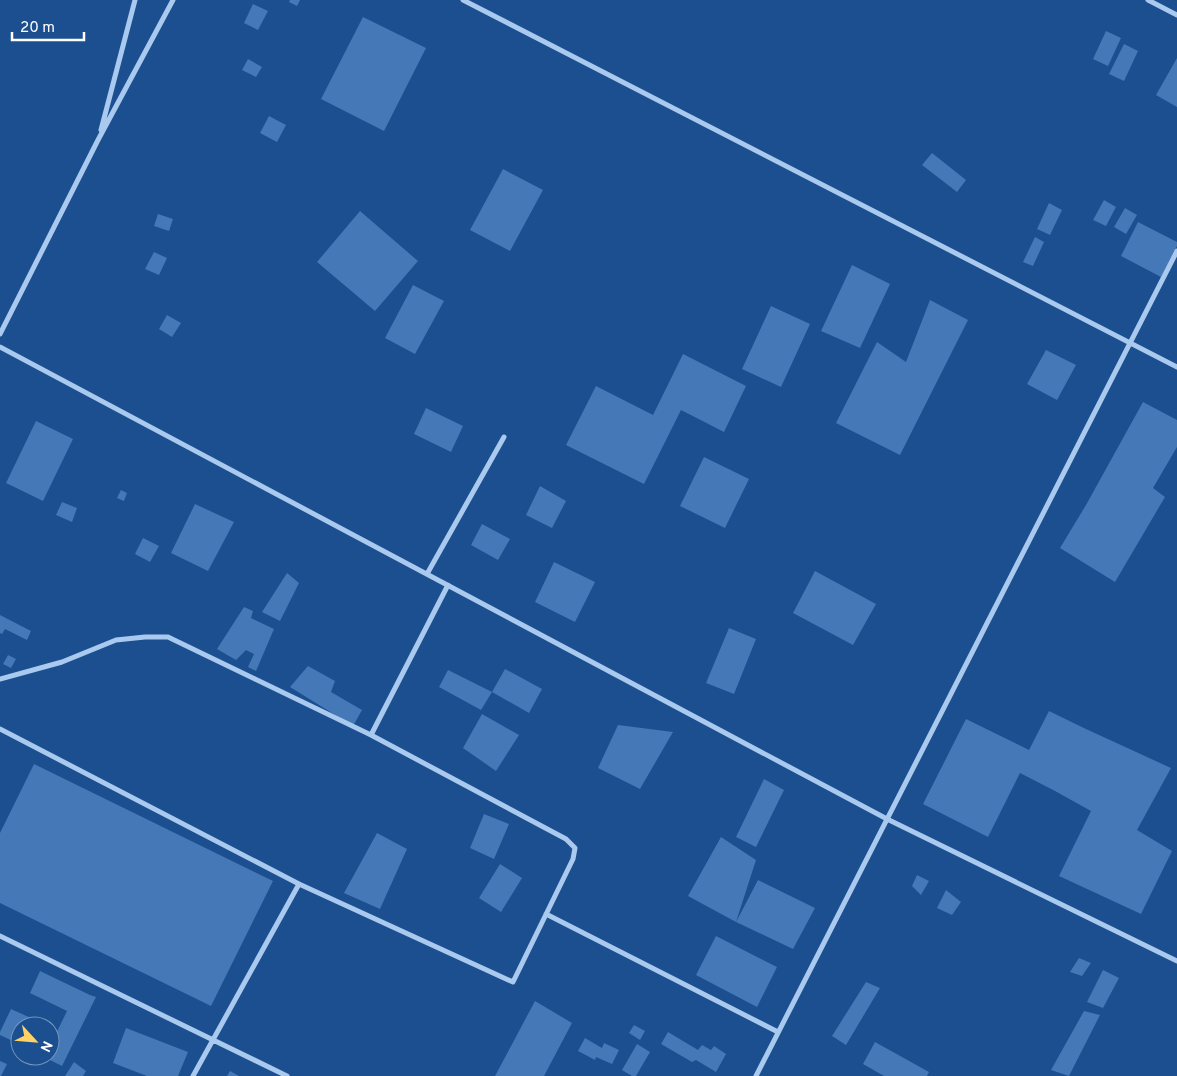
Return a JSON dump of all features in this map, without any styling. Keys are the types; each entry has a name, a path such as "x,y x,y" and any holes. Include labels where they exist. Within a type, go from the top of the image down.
{"street":[{"path":"98,140 135,0"},
{"path":"0,334 98,140 173,0"},
{"path":"463,0 1177,367"},
{"path":"1148,0 1177,15"},
{"path":"756,1076 1177,251"},
{"path":"0,347 887,819 1177,961"},
{"path":"427,574 504,437"},
{"path":"371,735 448,585"},
{"path":"0,679 62,662 116,640 168,637 371,735 566,839 574,848 573,859 513,982 299,884 0,729"},
{"path":"193,1076 299,884"},
{"path":"546,914 778,1032"},
{"path":"0,936 287,1076"}],"building":[{"path":"290,0 300,0 297,6 289,2"},
{"path":"253,4 268,11 258,30 244,23"},
{"path":"363,17 426,48 384,131 321,99"},
{"path":"1106,31 1121,38 1108,66 1093,59"},
{"path":"1124,44 1138,51 1124,81 1109,74"},
{"path":"1177,58 1177,107 1156,95"},
{"path":"248,59 262,67 256,77 242,70"},
{"path":"269,116 286,125 277,142 260,133"},
{"path":"932,153 966,180 957,192 922,165"},
{"path":"503,169 543,190 510,251 470,230"},
{"path":"1104,200 1116,207 1106,226 1093,220"},
{"path":"1049,203 1062,210 1050,235 1037,229"},
{"path":"1125,208 1137,215 1126,234 1114,227"},
{"path":"360,211 418,261 375,311 317,262"},
{"path":"158,214 173,219 169,231 154,226"},
{"path":"1138,222 1177,242 1177,246 1161,277 1121,256"},
{"path":"1035,237 1044,242 1033,266 1023,262"},
{"path":"154,252 167,258 159,275 145,269"},
{"path":"852,265 890,284 860,348 821,331"},
{"path":"413,285 444,301 415,354 385,338"},
{"path":"930,300 968,320 900,455 836,423 877,342 906,362"},
{"path":"771,306 810,324 781,387 742,369"},
{"path":"167,315 181,323 172,337 159,329"},
{"path":"1046,350 1076,365 1057,400 1027,384"},
{"path":"683,354 746,386 724,432 681,410 644,484 566,445 596,386 653,415"},
{"path":"1143,402 1177,420 1177,447 1153,488 1165,497 1115,582 1060,548"},
{"path":"426,408 463,426 451,452 414,434"},
{"path":"36,421 73,439 43,501 6,483"},
{"path":"704,457 749,479 725,528 680,506"},
{"path":"540,486 566,501 552,528 526,515"},
{"path":"121,490 127,493 124,501 117,498"},
{"path":"62,502 77,508 72,522 56,515"},
{"path":"195,504 234,522 208,571 171,553"},
{"path":"482,524 510,539 498,560 471,545"},
{"path":"143,538 159,546 150,562 135,554"},
{"path":"554,562 595,582 575,622 535,602"},
{"path":"815,571 876,604 853,645 793,613"},
{"path":"287,573 299,583 280,621 262,612"},
{"path":"244,607 253,611 251,618 274,629 256,671 248,667 254,654 246,650 236,660 217,649"},
{"path":"0,615 31,631 27,640 5,629 2,634 0,633"},
{"path":"729,628 756,639 734,694 706,683"},
{"path":"8,655 16,659 11,668 3,664"},
{"path":"308,666 335,681 331,692 362,710 353,726 290,687"},
{"path":"505,669 542,689 529,713 492,692"},
{"path":"448,670 492,692 481,710 439,687"},
{"path":"1049,711 1171,768 1137,830 1172,851 1141,914 1059,876 1091,811 1020,773 988,837 923,804 966,719 1029,750"},
{"path":"482,714 519,735 496,771 463,748"},
{"path":"618,725 673,732 640,789 598,768"},
{"path":"34,764 273,881 211,1006 0,903 0,833"},
{"path":"764,779 784,790 756,847 736,837"},
{"path":"484,814 509,824 494,859 470,848"},
{"path":"377,833 407,849 380,909 344,893"},
{"path":"721,837 756,860 736,922 688,896"},
{"path":"500,864 522,878 501,912 479,898"},
{"path":"917,875 929,881 921,895 912,886"},
{"path":"758,880 815,908 793,949 736,922"},
{"path":"946,890 961,902 952,915 937,908"},
{"path":"716,936 777,967 757,1007 696,975"},
{"path":"1079,958 1091,963 1082,976 1070,972"},
{"path":"1103,970 1119,978 1103,1008 1087,1002"},
{"path":"40,971 96,997 62,1066 60,1065 60,1025 67,1011 30,993"},
{"path":"866,982 880,988 846,1045 832,1036"},
{"path":"535,1001 572,1023 544,1076 495,1076"},
{"path":"11,1009 27,1016 10,1016 10,1040 0,1035"},
{"path":"1084,1011 1100,1015 1069,1076 1051,1070"},
{"path":"634,1025 645,1031 640,1040 629,1033"},
{"path":"126,1028 188,1052 178,1076 147,1076 113,1063"},
{"path":"668,1032 698,1050 702,1045 711,1050 714,1046 726,1054 716,1072 696,1060 692,1062 661,1044"},
{"path":"585,1038 602,1048 604,1043 619,1050 612,1064 596,1057 595,1060 578,1051"},
{"path":"875,1042 929,1072 927,1076 884,1076 863,1064"},
{"path":"637,1044 650,1052 636,1076 632,1076 622,1070"},
{"path":"0,1061 7,1064 1,1076 0,1076"},
{"path":"74,1062 86,1071 83,1076 65,1076"},
{"path":"230,1071 239,1076 227,1076"}]}
